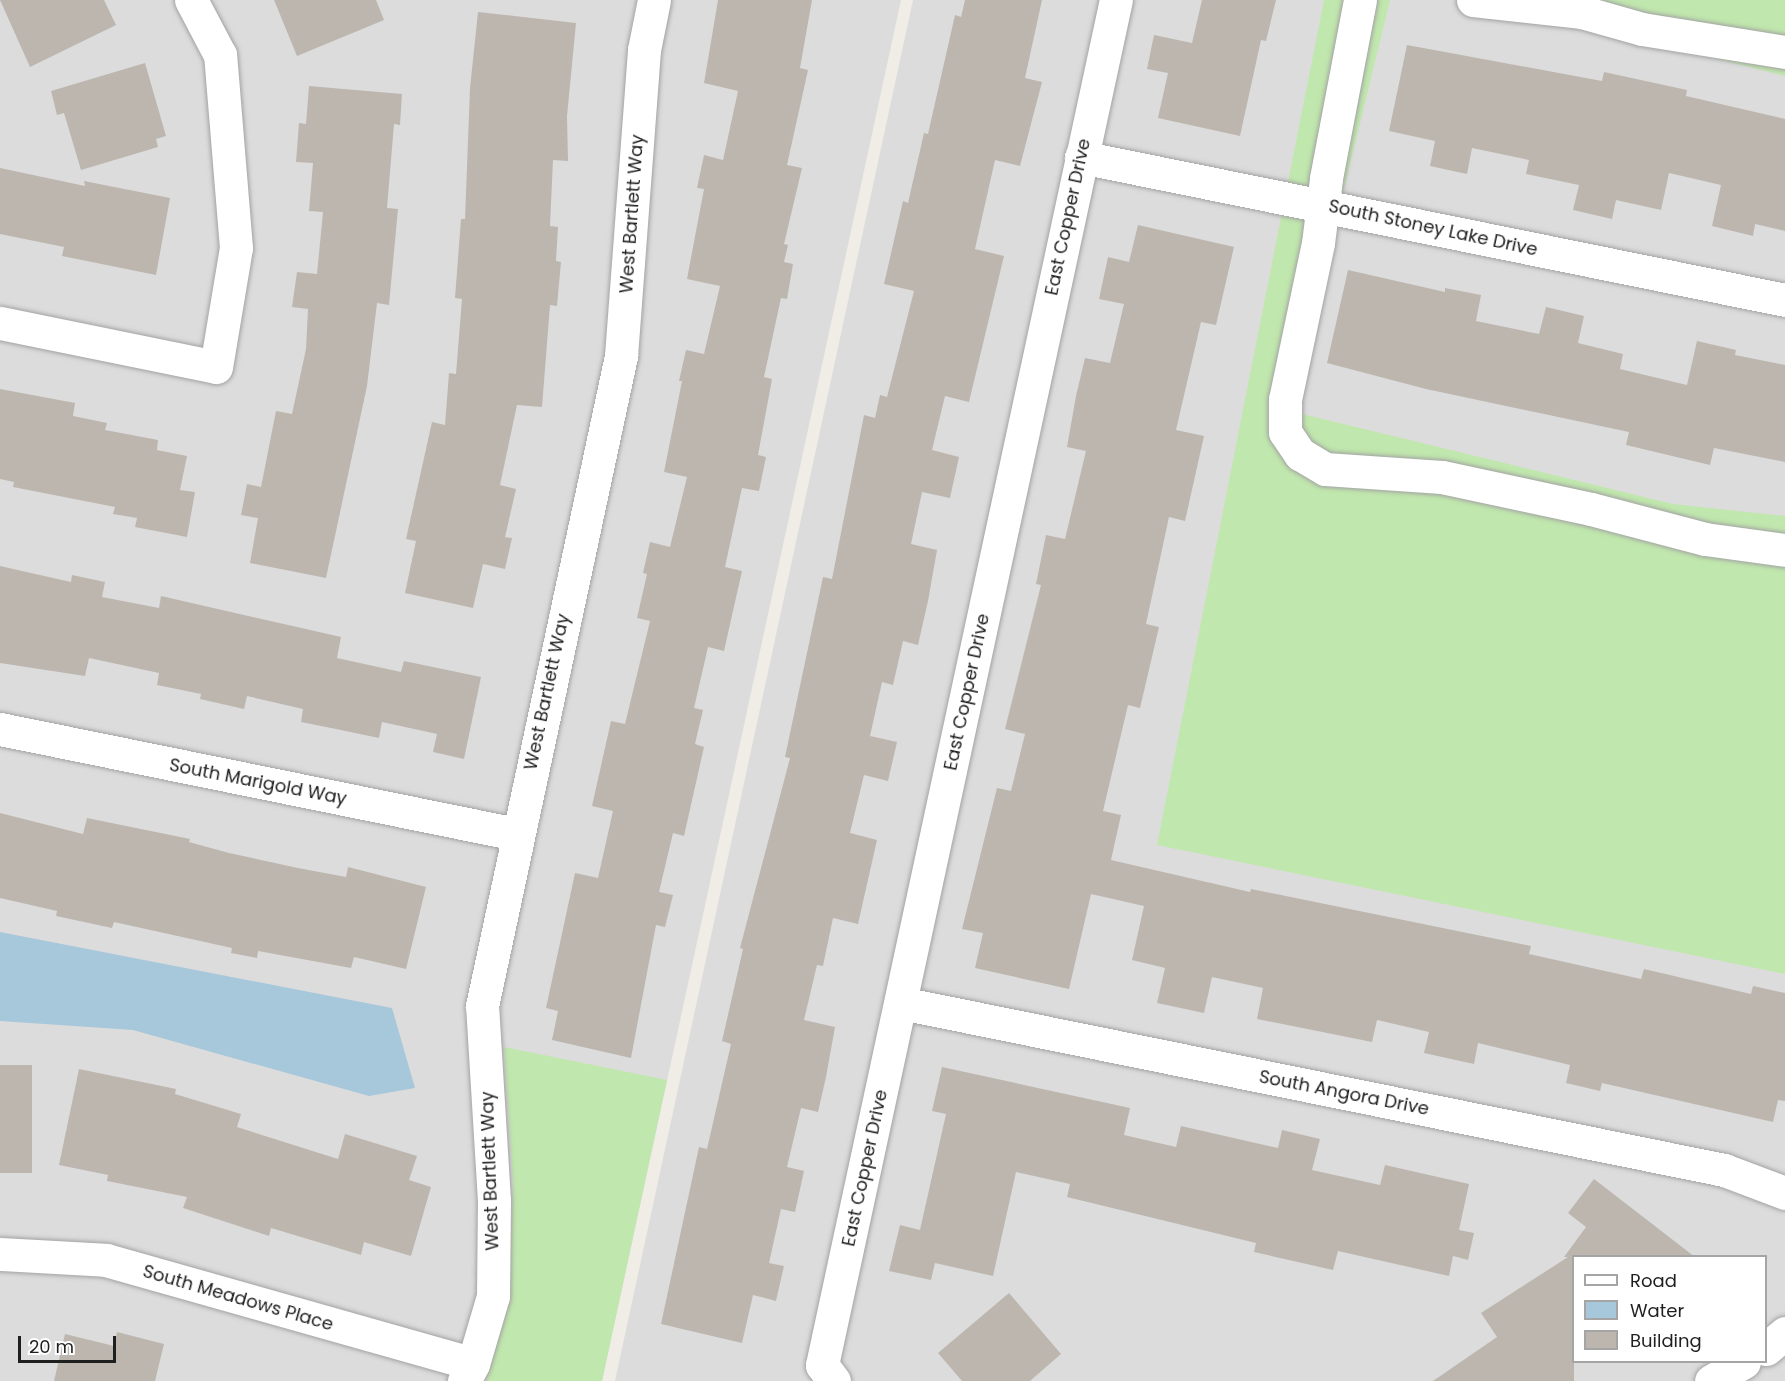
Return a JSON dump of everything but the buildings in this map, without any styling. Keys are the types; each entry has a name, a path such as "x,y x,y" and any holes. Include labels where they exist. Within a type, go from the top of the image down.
{"street":[{"path":"0,323 216,367 236,248 220,55 191,0"},
{"name":"West Bartlett Way","path":"468,1373 493,1296 494,1202 482,1005 516,834 621,356 644,50 654,0"},
{"name":"East Copper Drive","path":"834,1381 822,1365 1116,0"},
{"path":"1360,0 1318,243 1285,399 1285,432 1300,454 1324,470 1442,477 1591,509 1705,539 1785,550"},
{"path":"1473,0 1581,12 1641,29 1785,52"},
{"name":"South Stoney Lake Drive","path":"1081,157 1785,300"},
{"name":"South Marigold Way","path":"0,729 516,834"},
{"name":"South Angora Drive","path":"901,1003 1724,1170 1785,1193"},
{"name":"South Meadows Place","path":"0,1254 106,1260 468,1373"},
{"path":"1767,1348 1785,1333"},
{"path":"1711,1381 1742,1363"}],"shaded area":[{"path":"0,0 901,0 602,1381 0,1381"},
{"path":"913,0 1785,0 1785,1381 615,1381"}],"green space":[{"path":"1324,0 1390,0 1290,411 1673,504 1785,516 1785,974 1157,845"},
{"path":"1482,0 1785,0 1785,76"},
{"path":"504,1047 667,1080 602,1381 486,1381 509,1296 513,1183"}],"water":[{"path":"0,932 392,1008 415,1088 369,1096 133,1030 0,1021"}]}
